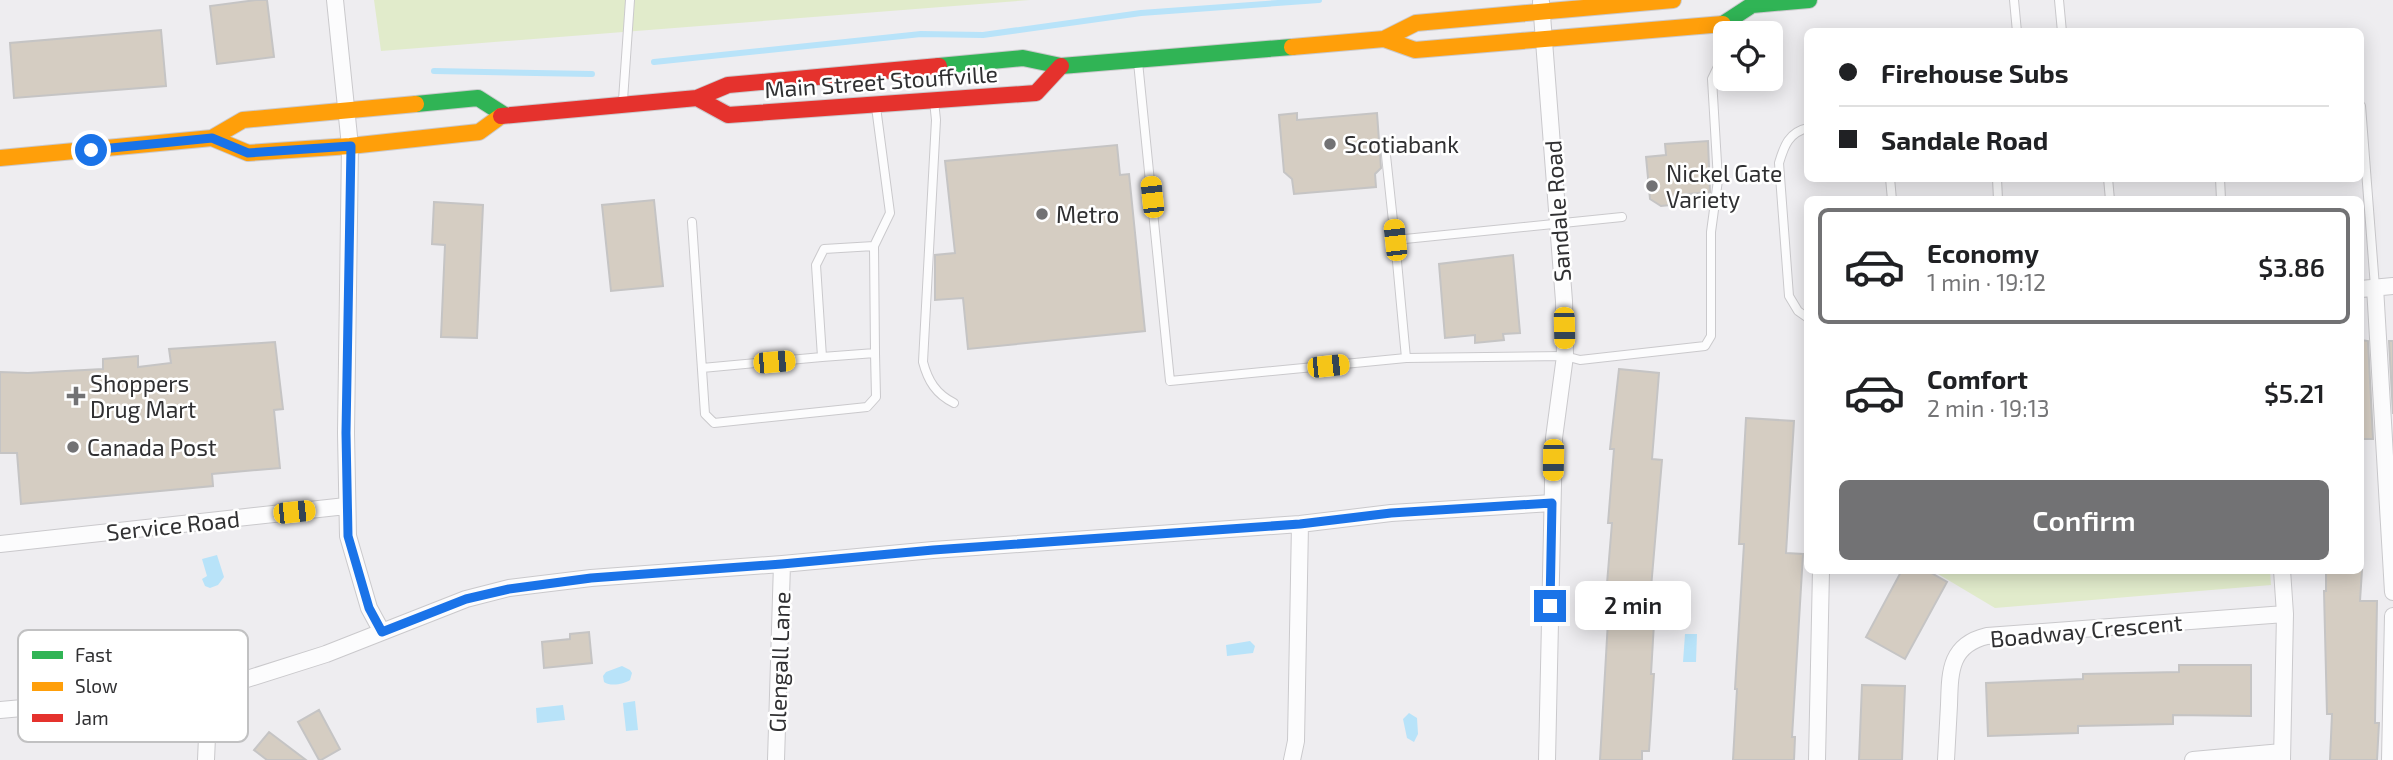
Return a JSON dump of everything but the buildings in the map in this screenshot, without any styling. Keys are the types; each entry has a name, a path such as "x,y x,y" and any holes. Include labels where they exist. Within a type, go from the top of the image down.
{"main road":[{"name":"Main Street Stouffville","path":"212,138 248,153 351,146 479,132 503,114 697,98 728,85 1023,58 1061,66 1384,38 1416,23 1541,5 1673,0"},
{"name":"Main Street Stouffville","path":"1384,38 1415,50 1726,24 1746,3 1809,0"},
{"name":"Main Street Stouffville","path":"697,98 728,115 1036,93 1061,66"},
{"name":"Main Street Stouffville","path":"0,158 212,138 243,120 478,98 503,114"}],"street":[{"path":"335,0 351,146 346,506 348,536 369,608 382,632"},
{"name":"Sandale Road","path":"1541,5 1564,301 1565,356 1554,438 1547,760"},
{"path":"2393,286 2368,288 2393,592"},
{"path":"248,679 315,658 466,599 509,589 591,578 1300,524 1391,513 1552,503"},
{"name":"Service Road","path":"0,544 346,506"},
{"path":"1292,760 1296,741 1300,524"},
{"name":"Glengall Lane","path":"776,760 782,564"},
{"path":"1817,760 1821,574"},
{"path":"2193,760 2282,756 2282,574"},
{"name":"Boadway Crescent","path":"1946,760 1951,668 1960,651 1976,640 1987,636 2284,614"},
{"path":"2390,760 2393,616"},
{"path":"0,710 18,708"},
{"path":"206,760 207,742"}],"lane":[{"path":"623,103 630,0"},
{"path":"2014,0 2017,28"},
{"path":"2059,0 2062,28"},
{"path":"1742,21 1746,3"},
{"path":"1138,59 1170,381 1406,358 1565,356 1580,360 1699,349 1710,342 1711,232 1718,180 1713,77"},
{"path":"934,100 936,120 923,362 927,377 935,390 954,402"},
{"path":"692,222 705,414 714,423 867,407 876,397 874,246 890,213 876,104"},
{"path":"1804,130 1792,135 1784,146 1779,163 1789,296 1798,311 1804,315"},
{"path":"1385,146 1406,358"},
{"path":"2364,182 2368,288"},
{"path":"1395,240 1622,216"},
{"path":"822,357 816,265 824,249 874,246"},
{"path":"702,369 875,353"}],"green space":[{"path":"374,0 1030,0 381,51"},
{"path":"1938,574 2270,574 2271,585 1995,608"}],"water":[{"path":"217,555 224,577 218,585 210,588 205,586 202,579 207,576 202,559"},
{"path":"1685,634 1697,634 1696,662 1683,662"},
{"path":"1250,641 1255,646 1253,653 1227,656 1226,645"},
{"path":"622,666 632,673 630,680 617,684 604,682 603,676 606,672"},
{"path":"635,701 638,730 626,731 623,703"},
{"path":"563,705 565,720 537,723 536,708"},
{"path":"1409,713 1417,718 1418,734 1414,742 1407,738 1403,719"}],"waterway":[{"path":"654,62 921,34 983,35 1141,13 1319,0"},
{"path":"434,71 592,74"}],"traffic: fast":[{"path":"1728,21 1752,5 1809,0"},
{"path":"939,66 1023,58 1061,66 1292,47"},
{"path":"416,104 478,98 503,114"}],"traffic: slow":[{"path":"1292,47 1384,39 1416,23 1673,0"},
{"path":"1384,39 1415,50 1713,25"},
{"path":"0,158 212,138 243,120 416,104"},
{"path":"212,138 248,153 350,146 479,132 501,116"}],"traffic: jam":[{"path":"501,116 697,98 728,85 939,66"},
{"path":"697,98 728,115 1036,93 1061,66"}],"place":[{"name":"Scotiabank","path":"1330,144"},
{"name":"Nickel Gate Variety","path":"1652,186"},
{"name":"Metro","path":"1042,214"},
{"name":"Shoppers Drug Mart","path":"76,396"},
{"name":"Canada Post","path":"73,447"}],"route":[{"path":"91,150 212,138 248,153 351,146 346,506 348,536 369,608 382,632 466,599 509,589 591,578 1300,524 1391,513 1552,503 1550,606"}]}
